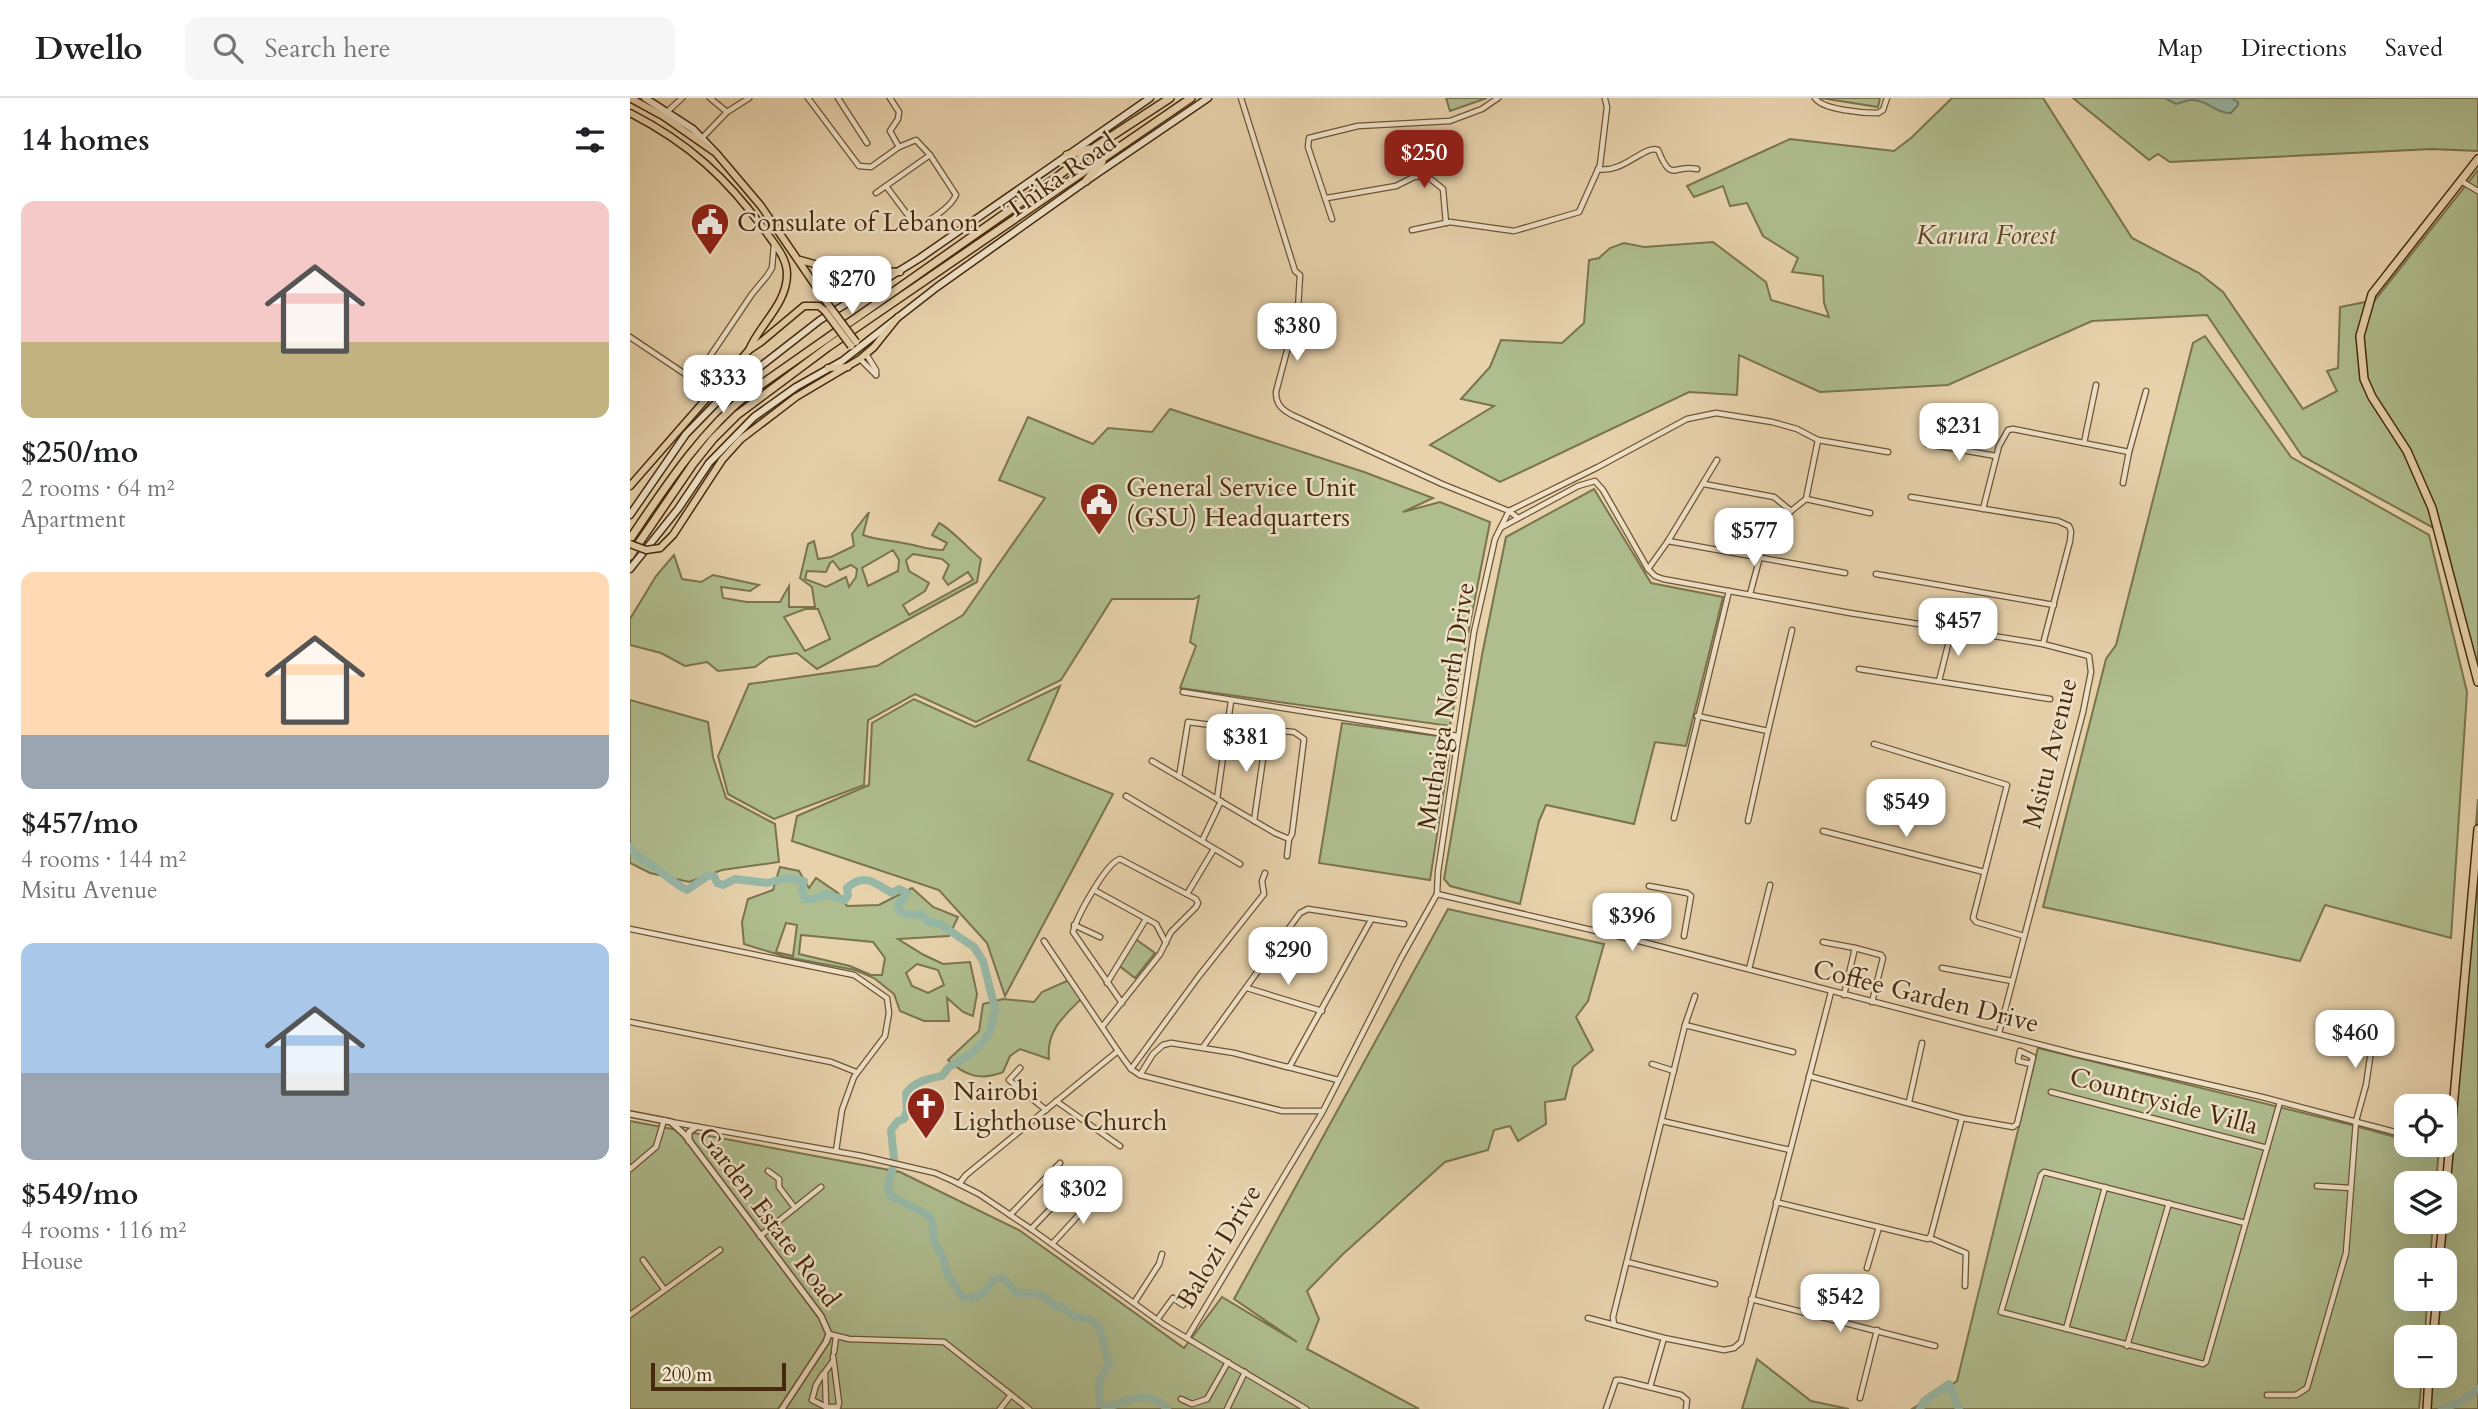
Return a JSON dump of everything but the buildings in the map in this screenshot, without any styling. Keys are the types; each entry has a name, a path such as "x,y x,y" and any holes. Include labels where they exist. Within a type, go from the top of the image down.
{"highway":[{"name":"Thika Road","path":"630,541 694,448 730,408 791,362 1057,177 1095,147 1170,98"},
{"name":"Thika Road","path":"630,556 693,464 737,415 828,348 1191,98"},
{"path":"1067,155 1095,147"},
{"path":"1087,181 1105,159"},
{"path":"2478,159 2372,294 2360,336 2364,379 2372,397 2407,451 2432,508 2478,682"},
{"path":"2451,1094 2478,829"},
{"path":"2427,1409 2428,1388"}],"main road":[{"path":"630,98 663,116 716,153"},
{"path":"645,98 703,137 752,195 800,260 825,308 856,347"},
{"name":"Thika Road","path":"630,515 683,432 719,400 820,320 900,272 1150,98"},
{"name":"Thika Road","path":"630,569 678,509 709,463 764,410 828,369 1087,181 1208,98"},
{"path":"630,114 681,143 707,163 739,197 786,261 786,284 780,301 749,350 709,395 683,432 630,486"},
{"path":"800,260 829,268 900,272"},
{"path":"749,350 798,309 812,304 825,308"},
{"path":"630,541 646,550 660,548 673,535 726,456 741,439 796,397 863,357 898,317"},
{"path":"828,369 850,367"},
{"path":"726,456 729,443"}],"street":[{"path":"668,111 682,98"},
{"path":"710,98 727,112"},
{"path":"703,137 727,112 749,98"},
{"path":"808,98 859,166 871,167 899,147 916,140 930,155 956,195 953,202 923,224 914,226 886,186"},
{"path":"838,98 867,143"},
{"path":"890,98 899,112 890,131 899,147"},
{"path":"1241,98 1295,271 1300,275 1298,309 1276,391 1276,402 1292,415 1442,484 1509,510 1518,518"},
{"path":"1332,219 1307,144 1309,138 1358,126 1450,121 1482,108 1498,98"},
{"path":"1815,98 1821,104 1878,113 1883,110 1887,98"},
{"path":"1412,230 1446,222 1514,231 1579,212 1603,155 1608,99"},
{"path":"1598,169 1609,170 1629,163 1648,148 1654,147 1671,171 1698,169"},
{"path":"876,193 930,155"},
{"path":"1327,198 1396,186 1414,177 1428,177 1443,189 1446,222"},
{"path":"2460,180 2478,191"},
{"path":"695,380 772,268 774,243"},
{"path":"630,337 695,380 709,395"},
{"path":"700,385 717,386"},
{"path":"2084,443 2096,385"},
{"path":"2123,483 2146,391"},
{"path":"1502,527 1509,510 1688,419 1716,413 1772,422 1797,429 1818,440 1888,452"},
{"path":"1983,509 2002,437 2008,430 2129,452"},
{"path":"1750,594 1764,542 1791,511 1806,499 1818,440"},
{"path":"1927,444 1996,456"},
{"path":"1502,527 1578,486 1596,482 1604,490 1648,569 1717,460"},
{"path":"1704,484 1774,497 1791,511"},
{"path":"1911,497 2057,521 2069,526 2070,541 2043,644"},
{"path":"1806,499 1870,513"},
{"name":"Muthaiga North Drive","path":"1437,894 1458,736 1482,597 1495,539 1502,527"},
{"path":"1668,541 1845,573"},
{"name":"Msitu Avenue","path":"1648,569 1663,579 2043,644 2087,654 2091,664 2083,712 1999,1033"},
{"path":"1876,574 2054,604"},
{"path":"1674,818 1697,716 1730,591"},
{"path":"1939,681 1952,629"},
{"path":"1748,821 1791,630"},
{"path":"1859,669 2050,698"},
{"path":"1183,692 1458,736"},
{"path":"1202,841 1219,800 1231,701"},
{"path":"1697,716 1768,731"},
{"path":"1179,777 1188,722 1227,727"},
{"path":"1244,728 1294,732 1304,739 1287,856"},
{"path":"1254,821 1267,731"},
{"path":"1874,744 2007,785 1973,920 2024,936"},
{"path":"1152,761 1289,839"},
{"path":"1126,796 1240,864"},
{"path":"1823,831 1984,872"},
{"path":"1186,894 1214,849"},
{"path":"1102,1027 1122,1003 1166,943 1171,932 1198,905 1196,899 1120,859 1113,862 1094,890 1074,925 1073,932 1122,1003"},
{"path":"1131,1069 1144,1056 1199,976 1264,894 1262,881 1265,873"},
{"path":"1749,970 1770,885"},
{"path":"1649,886 1688,893 1691,896 1684,936"},
{"path":"1094,890 1159,928 1166,943"},
{"name":"Coffee Garden Drive","path":"1437,894 2394,1132"},
{"name":"Balozi Drive","path":"667,1121 836,1151 935,1173 959,1184 1010,1215 1157,1320 1187,1338 1323,1111 1401,958 1437,894"},
{"path":"1203,1047 1300,913 1308,909 1404,924"},
{"path":"1107,983 1146,919"},
{"path":"1288,1066 1293,1064 1371,920"},
{"path":"1074,925 1100,937"},
{"path":"630,929 854,975 887,998 890,1006 885,1036 856,1072 842,1110 836,1151"},
{"path":"1044,941 1118,1051 1131,1069 1140,1075 1282,1111 1323,1111"},
{"path":"1823,943 1881,955 1883,958 1872,1002"},
{"path":"1844,995 1855,948"},
{"path":"1942,968 2012,981"},
{"path":"1247,988 1322,1011"},
{"path":"1588,1318 1724,1350 1734,1348 1744,1337 1751,1298 1831,992"},
{"path":"1614,1325 1613,1317 1685,1025 1695,996"},
{"path":"630,1022 831,1062 856,1072"},
{"path":"2267,1395 2297,1395 2307,1388 2346,1253 2356,1121 2366,1085 2375,1024"},
{"path":"1685,1025 1793,1052"},
{"path":"1909,1102 1922,1043"},
{"path":"1140,1075 1153,1054 1167,1044 1203,1047 1338,1080"},
{"path":"959,1184 1118,1051"},
{"path":"1809,1076 1962,1118 2013,1127 2017,1124 2031,1063"},
{"path":"1652,1064 1674,1071"},
{"path":"1020,1068 1009,1080 1046,1110"},
{"name":"Countryside Villa","path":"2051,1092 2267,1148"},
{"path":"1056,1101 1120,1146"},
{"name":"Countryside Villa","path":"2105,1187 2042,1173 2001,1312 2127,1346 2204,1363 2280,1102"},
{"name":"Garden Estate Road","path":"630,1114 667,1121 690,1141 821,1316 829,1334 816,1359 782,1409"},
{"path":"1929,1239 1962,1118"},
{"path":"630,1169 656,1147 667,1121"},
{"path":"1662,1121 1790,1150"},
{"path":"690,1141 689,1132 696,1127"},
{"path":"1010,1215 1060,1163"},
{"path":"768,1171 779,1179 779,1187 795,1208"},
{"path":"1048,1176 1059,1184"},
{"path":"2317,1186 2351,1188"},
{"path":"760,1236 821,1187"},
{"path":"2066,1329 2105,1187 2245,1223"},
{"path":"1052,1244 1098,1194"},
{"path":"1031,1229 1060,1199"},
{"path":"1776,1202 1929,1239 1966,1253 1965,1286"},
{"path":"2127,1346 2169,1203"},
{"path":"1867,1268 1879,1227"},
{"path":"630,1315 720,1250"},
{"path":"1134,1303 1159,1264 1162,1254"},
{"path":"643,1260 664,1289"},
{"path":"1627,1262 1715,1284"},
{"path":"1157,1320 1173,1298 1183,1305"},
{"path":"1751,1298 1935,1346"},
{"path":"1860,1398 1877,1331"},
{"path":"829,1334 857,1340 944,1342 1029,1409"},
{"path":"833,1357 816,1385 812,1400 827,1407 838,1408 833,1357 836,1337"},
{"path":"1187,1338 1306,1409"},
{"path":"1650,1387 1664,1338"},
{"path":"1181,1399 1192,1404 1207,1399 1228,1362"},
{"path":"825,1372 827,1407"},
{"path":"1227,1409 1245,1372"},
{"path":"1606,1409 1616,1380 1685,1397 1686,1409"},
{"path":"1000,1409 1011,1395"}],"green space":[{"path":"1446,98 1487,98 1450,111"},
{"path":"1821,98 1880,98 1878,107"},
{"name":"Karura Forest","path":"1952,98 2043,98 2132,238 2199,273 2223,292 2303,409 2337,391 2327,371 2338,368 2340,307 2375,300 2478,170 2478,674 2443,533 2302,456 2207,315 2092,321 1948,385 1820,392 1739,355 1737,395 1689,392 1500,482 1430,445 1494,406 1461,399 1490,367 1501,340 1562,343 1584,323 1589,260 1599,258 1610,248 1624,243 1644,247 1713,242 1766,282 1771,300 1829,317 1824,303 1823,276 1792,272 1798,258 1763,236 1747,203 1730,206 1723,186 1694,197 1687,186 1790,139 1894,151"},
{"path":"2073,98 2478,98 2478,151 2432,149 2170,162 2158,154 2149,160"},
{"path":"2205,336 2291,457 2429,535 2467,692 2451,938 2325,905 2300,961 2043,907 2106,659 2116,645 2193,343"},
{"path":"1170,409 1364,472 1433,498 1403,512 1440,502 1490,522 1450,726 1180,688 1196,646 1190,642 1199,596 1194,599 1112,599 1061,680 976,722 915,694 868,720 864,785 774,819 728,794 718,756 749,684 877,666 963,615 1045,498 999,480 1028,417 1093,444 1108,428 1152,432"},
{"path":"1594,489 1651,583 1723,597 1686,746 1655,742 1634,824 1546,805 1539,821 1520,904 1450,886 1444,879 1482,655 1506,537"},
{"path":"869,512 863,535 943,550 947,543 932,535 939,523 981,559 977,582 817,669 797,653 769,657 755,667 718,671 707,662 685,666 661,653 630,645 630,619 656,576 674,555 682,579 701,582 713,575 759,585 750,591 721,587 723,598 747,602 780,602 789,586 789,607 815,607 812,587 800,578 808,544 814,541 818,559 831,557 854,546 852,534","holes":["893,550 899,560 898,571 868,586 862,568","913,554 942,559 949,565 943,578 948,585 968,572 973,580 909,615 903,605 925,591 929,583 909,571 906,560","833,561 840,570 851,565 857,569 856,577 849,587 846,577 826,587 805,579 807,571 826,572","805,609 818,609 830,639 805,651 784,617"]},
{"path":"1060,686 1028,760 1113,794 1005,996 987,943 939,890 792,841 797,816 869,785 872,723 914,699 975,727"},
{"path":"630,700 708,722 713,757 726,798 775,824 779,862 722,870 689,882 650,873 630,863"},
{"path":"1342,723 1445,737 1451,745 1430,880 1319,863"},
{"path":"2478,799 2478,1409 2428,1409 2430,1388 2457,1388 2457,1325 2435,1325 2436,1311 2457,1311 2457,1248 2442,1248 2443,1234 2457,1234 2457,1171 2448,1171 2449,1157 2457,1157 2457,1094 2454,1094"},
{"path":"780,867 799,871 809,888 816,878 838,893 847,906 879,905 912,888 933,907 958,917 949,936 898,939 943,964 970,962 977,994 973,1016 963,1012 947,998 949,1021 924,1021 900,1011 894,994 874,978 855,970 786,957 744,944 742,922 748,899 773,890","holes":["786,923 797,925 793,956 776,952","801,935 873,942 885,958 882,975 871,975 850,966 799,954","917,964 938,970 944,985 928,993 912,986 906,973"]},
{"path":"1448,909 1604,944 1588,1001 1576,1017 1593,1050 1573,1067 1565,1099 1545,1102 1546,1124 1518,1141 1510,1126 1494,1130 1488,1150 1445,1162 1342,1255 1307,1291 1319,1319 1307,1349 1419,1409 630,1409 630,1121 900,1172 1019,1230 1184,1348 1222,1297 1297,1342 1234,1299"},
{"path":"1134,938 1155,953 1135,978 1118,965"},
{"path":"1069,980 1082,998 1062,1018 1053,1032 1049,1059 1020,1049 1010,1056 1003,1072 988,1076 967,1073 948,1060 979,1031 983,1004 1003,999 1034,1002 1042,992"},
{"path":"2038,1048 2394,1137 2394,1157 2438,1157 2437,1171 2394,1171 2394,1234 2432,1234 2431,1248 2394,1248 2394,1311 2426,1311 2426,1325 2394,1325 2394,1388 2421,1388 2419,1409 1912,1409 1957,1381"},
{"path":"1757,1359 1811,1401 1849,1409 1742,1409"}],"shaded area":[{"path":"2165,98 2231,98 2238,102 2238,105 2231,113 2226,113 2203,102 2189,100 2176,104"}],"waterway":[{"path":"630,847 639,857 687,890 709,875 723,885 735,879 767,883 786,878 804,881 802,891 805,899 826,894 845,900 848,895 847,888 864,880 892,893 899,889 907,893 898,905 900,912 921,914 929,922 940,924 974,947 983,961 995,1009 991,1029 985,1040 971,1054 949,1067 942,1076 918,1083 906,1093 907,1110 904,1119 898,1121 891,1130 894,1159"},
{"path":"893,1167 888,1185 890,1196 928,1215 932,1222 934,1241 944,1260 946,1271 962,1297 971,1298 985,1293 991,1281 1000,1278 1007,1281 1016,1293 1038,1294 1055,1307 1061,1306 1074,1317 1091,1320 1100,1329 1109,1364 1099,1381 1100,1404 1110,1407 1132,1399 1147,1398 1161,1403 1167,1409"},
{"path":"1920,1409 1924,1401 1949,1384 1959,1409"},
{"path":"2442,1409 2462,1401 2478,1389"}],"place":[{"name":"Consulate of Lebanon","path":"710,256"},
{"name":"General Service Unit (GSU) Headquarters","path":"1099,536"},
{"name":"Nairobi Lighthouse Church","path":"926,1140"}]}
